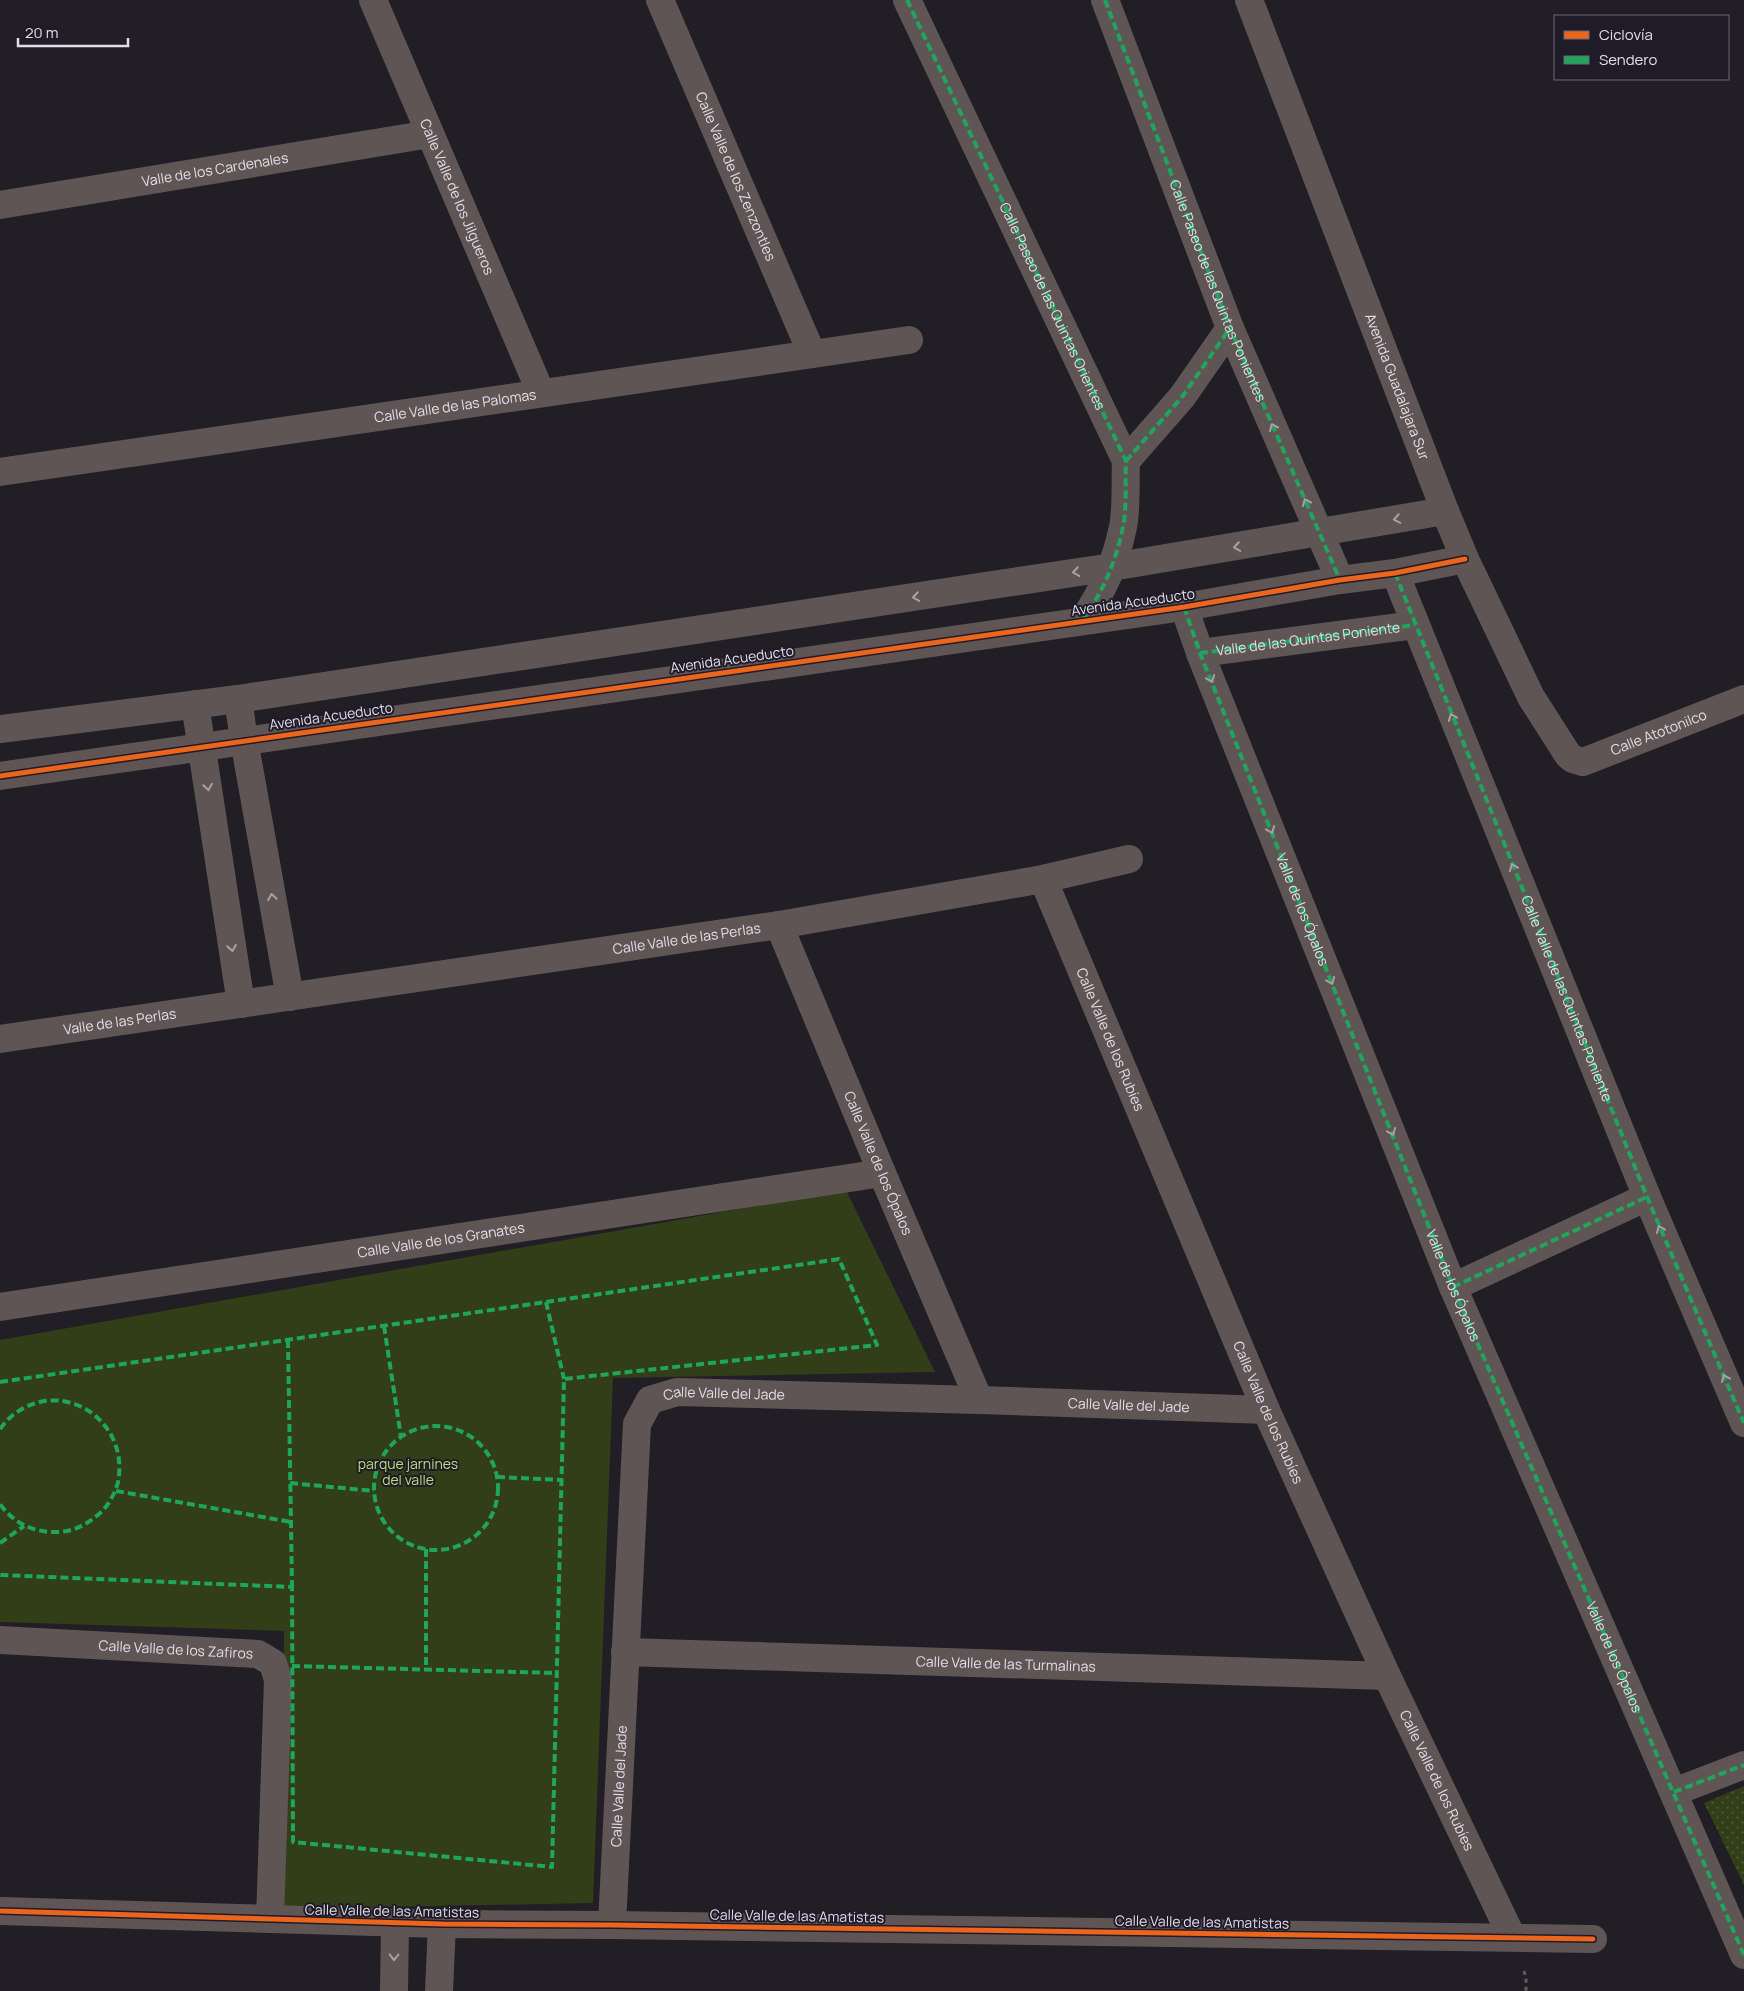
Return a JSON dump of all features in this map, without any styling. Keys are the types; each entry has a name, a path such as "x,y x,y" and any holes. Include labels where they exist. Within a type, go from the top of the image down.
{"street":[{"name":"Calle Valle de los Jilgueros","path":"373,0 541,393"},
{"name":"Calle Valle de los Zenzontles","path":"660,0 812,354"},
{"name":"Calle Paseo de las Quintas Orientes","path":"907,0 1126,461 1123,526 1112,567 1100,595 1083,620"},
{"name":"Calle Paseo de las Quintas Ponientes","path":"1105,0 1230,328 1340,580"},
{"name":"Avenida Guadalajara Sur","path":"1249,0 1465,559 1531,696 1568,755 1573,759"},
{"name":"Valle de los Cardenales","path":"0,205 430,134"},
{"path":"1126,461 1182,397 1230,328"},
{"name":"Calle Valle de las Palomas","path":"0,472 909,340"},
{"path":"0,729 238,699 1112,567 1445,511"},
{"name":"Avenida Acueducto","path":"0,776 1184,607 1340,580 1395,573 1465,559"},
{"name":"Calle Valle de las Quintas Poniente","path":"1395,573 1647,1197 1744,1422"},
{"name":"Valle de los Ópalos","path":"1184,607 1200,653 1453,1287 1744,1955"},
{"name":"Valle de las Quintas Poniente","path":"1200,653 1415,625"},
{"path":"238,699 290,997"},
{"name":"Calle Atotonilco","path":"1573,759 1583,762 1744,699"},
{"path":"195,704 240,1004"},
{"name":"Calle Valle de las Perlas","path":"240,1004 779,925 1043,879 1129,859"},
{"name":"Calle Valle de los Rubíes","path":"1043,879 1266,1410 1387,1676 1512,1937"},
{"name":"Calle Valle de los Ópalos","path":"779,925 979,1400"},
{"name":"Valle de las Perlas","path":"0,1039 240,1004"},
{"name":"Calle Valle de los Granates","path":"0,1307 882,1173"},
{"path":"1453,1287 1647,1197"},
{"name":"Calle Valle del Jade","path":"612,1924 637,1424 650,1400 676,1392 1266,1410"},
{"name":"Calle Valle de los Zafiros","path":"0,1640 258,1654 273,1663 278,1680 270,1919"},
{"name":"Calle Valle de las Turmalinas","path":"625,1652 1387,1676"},
{"path":"1674,1792 1744,1765"},
{"name":"Calle Valle de las Amatistas","path":"0,1910 442,1924 612,1924 1593,1939"},
{"path":"394,1991 395,1923"},
{"path":"439,1991 442,1924"}],"green space":[{"name":"parque jarnines del valle","path":"846,1190 935,1372 613,1378 593,1903 281,1909 284,1631 0,1622 0,1340"},
{"path":"1744,1786 1744,1885 1704,1803"}],"marked path":[{"path":"907,0 1126,461 1125,511 1120,540 1108,576 1083,620"},
{"path":"1105,0 1230,328 1340,580"},
{"path":"1126,461 1182,397 1230,328"},
{"path":"1395,573 1647,1197 1744,1423"},
{"path":"1184,607 1200,653 1453,1287 1744,1955"},
{"path":"1200,653 1415,625"},
{"path":"1453,1287 1647,1197"},
{"path":"0,1382 839,1259 877,1345 564,1379 552,1867 293,1842 292,1587 0,1575"},
{"path":"546,1302 564,1379"},
{"path":"384,1326 401,1437"},
{"path":"288,1340 292,1587"},
{"path":"0,1429 13,1415 32,1404 52,1400 71,1403 89,1411 103,1424 114,1440 119,1460 118,1482 111,1500 99,1514 76,1529 59,1532 33,1529 18,1522 0,1504"},
{"path":"436,1426 460,1431 479,1445 493,1464 498,1488 493,1512 479,1531 460,1545 436,1550 412,1545 393,1531 379,1512 374,1488 379,1464 393,1445 412,1431 436,1426"},
{"path":"497,1477 562,1480"},
{"path":"290,1483 374,1491"},
{"path":"116,1491 291,1522"},
{"path":"0,1543 24,1526"},
{"path":"426,1549 426,1670"},
{"path":"292,1666 557,1673"},
{"path":"1674,1792 1744,1765"}],"cycle path":[{"path":"0,776 1184,607 1340,580 1395,573 1465,559"},
{"path":"0,1911 442,1924 1593,1939"}]}
